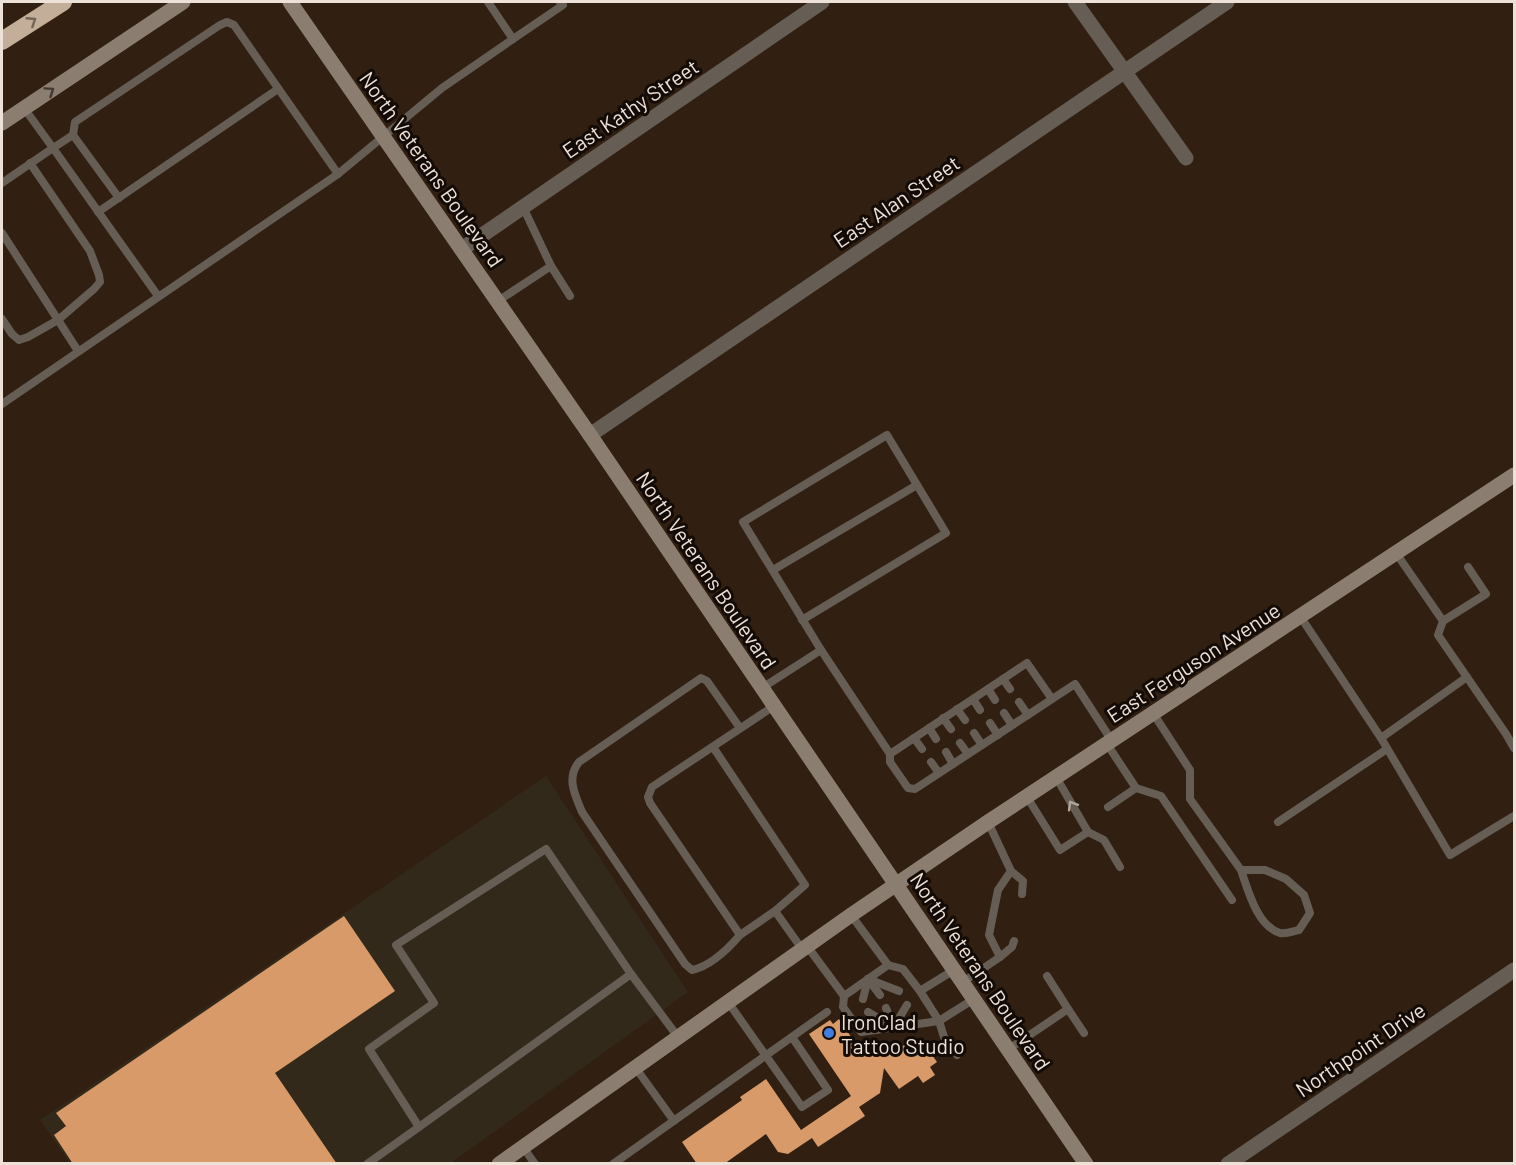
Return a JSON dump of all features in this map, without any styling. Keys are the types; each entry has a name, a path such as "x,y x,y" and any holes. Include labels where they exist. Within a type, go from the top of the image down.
{"highway":[{"path":"2,41 63,2"}],"main road":[{"path":"155,20 168,2"},
{"path":"2,123 183,2"},
{"name":"North Veterans Boulevard","path":"290,2 590,435 1086,1164"},
{"name":"East Ferguson Avenue","path":"499,1164 805,947 988,822 1515,475"}],"street":[{"name":"East Kathy Street","path":"462,249 822,2"},
{"path":"1075,2 1186,158"},
{"name":"East Alan Street","path":"590,435 1227,2"},
{"name":"Northpoint Drive","path":"1228,1164 1515,970"}],"lane":[{"path":"488,2 513,39"},
{"path":"2,404 338,174 442,88 563,5 560,2"},
{"path":"119,198 73,135 75,122 227,22 234,25 338,174"},
{"path":"98,212 279,89"},
{"path":"24,108 158,296"},
{"path":"2,183 73,135"},
{"path":"2,319 19,340 28,337 58,320 100,282 90,250 30,163"},
{"path":"523,207 551,266 570,296"},
{"path":"2,233 78,351"},
{"path":"498,301 551,266"},
{"path":"802,620 946,533 887,435 743,522 820,650 890,754 890,762 908,788 915,789 1075,684 1136,788 1161,795 1232,900"},
{"path":"773,570 917,485"},
{"path":"1396,553 1443,621"},
{"path":"1468,567 1486,594 1443,621 1438,634 1515,748"},
{"path":"1300,616 1388,749 1449,855 1515,816"},
{"path":"762,688 820,650"},
{"path":"890,754 1027,663 1052,699"},
{"path":"1381,738 1467,677"},
{"path":"713,747 805,885 775,911 740,934 727,950 699,969 692,970 685,964 582,812 574,793 572,779 574,768 579,762 701,678 707,681 740,728"},
{"path":"1003,679 1010,689"},
{"path":"988,689 995,700"},
{"path":"973,699 980,710"},
{"path":"1019,702 1028,715"},
{"path":"740,934 648,797 651,788 774,706"},
{"path":"957,709 965,720"},
{"path":"1004,713 1012,725"},
{"path":"1153,713 1190,770 1190,799 1241,870 1252,904 1268,926 1281,933 1299,930 1310,913 1304,895 1286,879 1265,870 1241,870"},
{"path":"943,718 951,729"},
{"path":"990,723 998,735"},
{"path":"929,728 936,739"},
{"path":"1506,734 1515,728"},
{"path":"974,733 982,745"},
{"path":"914,738 922,749"},
{"path":"960,743 969,754"},
{"path":"1278,822 1388,749"},
{"path":"946,752 953,764"},
{"path":"931,762 939,773"},
{"path":"1056,777 1089,832 1104,840 1120,867"},
{"path":"1108,807 1136,788"},
{"path":"1027,796 1060,850 1089,832"},
{"path":"988,822 1011,871 1023,881 1022,894"},
{"path":"419,1127 369,1049 434,1003 396,945 546,849 631,974 678,1037"},
{"path":"1000,957 989,935 998,890 1011,871"},
{"path":"775,911 844,996 843,1007 861,1032 939,1021 974,999"},
{"path":"851,915 888,965 903,969 920,991 939,1021 944,1037 957,1054"},
{"path":"920,991 1000,957 1012,947 1014,940"},
{"path":"844,996 888,965"},
{"path":"367,1164 631,974"},
{"path":"1047,976 1084,1034"},
{"path":"868,979 899,991"},
{"path":"868,979 880,995"},
{"path":"863,999 868,979"},
{"path":"728,1002 802,1107 828,1090 792,1037"},
{"path":"893,1028 906,1005"},
{"path":"886,1008 893,1028"},
{"path":"1009,1049 1068,1009"},
{"path":"618,1162 827,1012"},
{"path":"868,1012 893,1028"},
{"path":"635,1067 674,1121"},
{"path":"523,1147 535,1164"}],"shaded area":[{"path":"546,776 688,992 451,1163 70,1163 40,1120"}],"building":[{"path":"344,916 395,991 275,1073 337,1164 73,1164 54,1135 66,1126 56,1113"},
{"path":"839,1019 862,1053 923,1042 937,1062 930,1067 935,1075 923,1083 918,1076 899,1089 884,1068 880,1093 859,1107 865,1116 818,1147 812,1138 788,1154 778,1152 766,1134 724,1164 697,1164 682,1142 742,1100 740,1097 766,1079 801,1130 851,1096 809,1034 830,1020 833,1024"}],"place":[{"name":"IronClad Tattoo Studio","path":"829,1033"}]}
